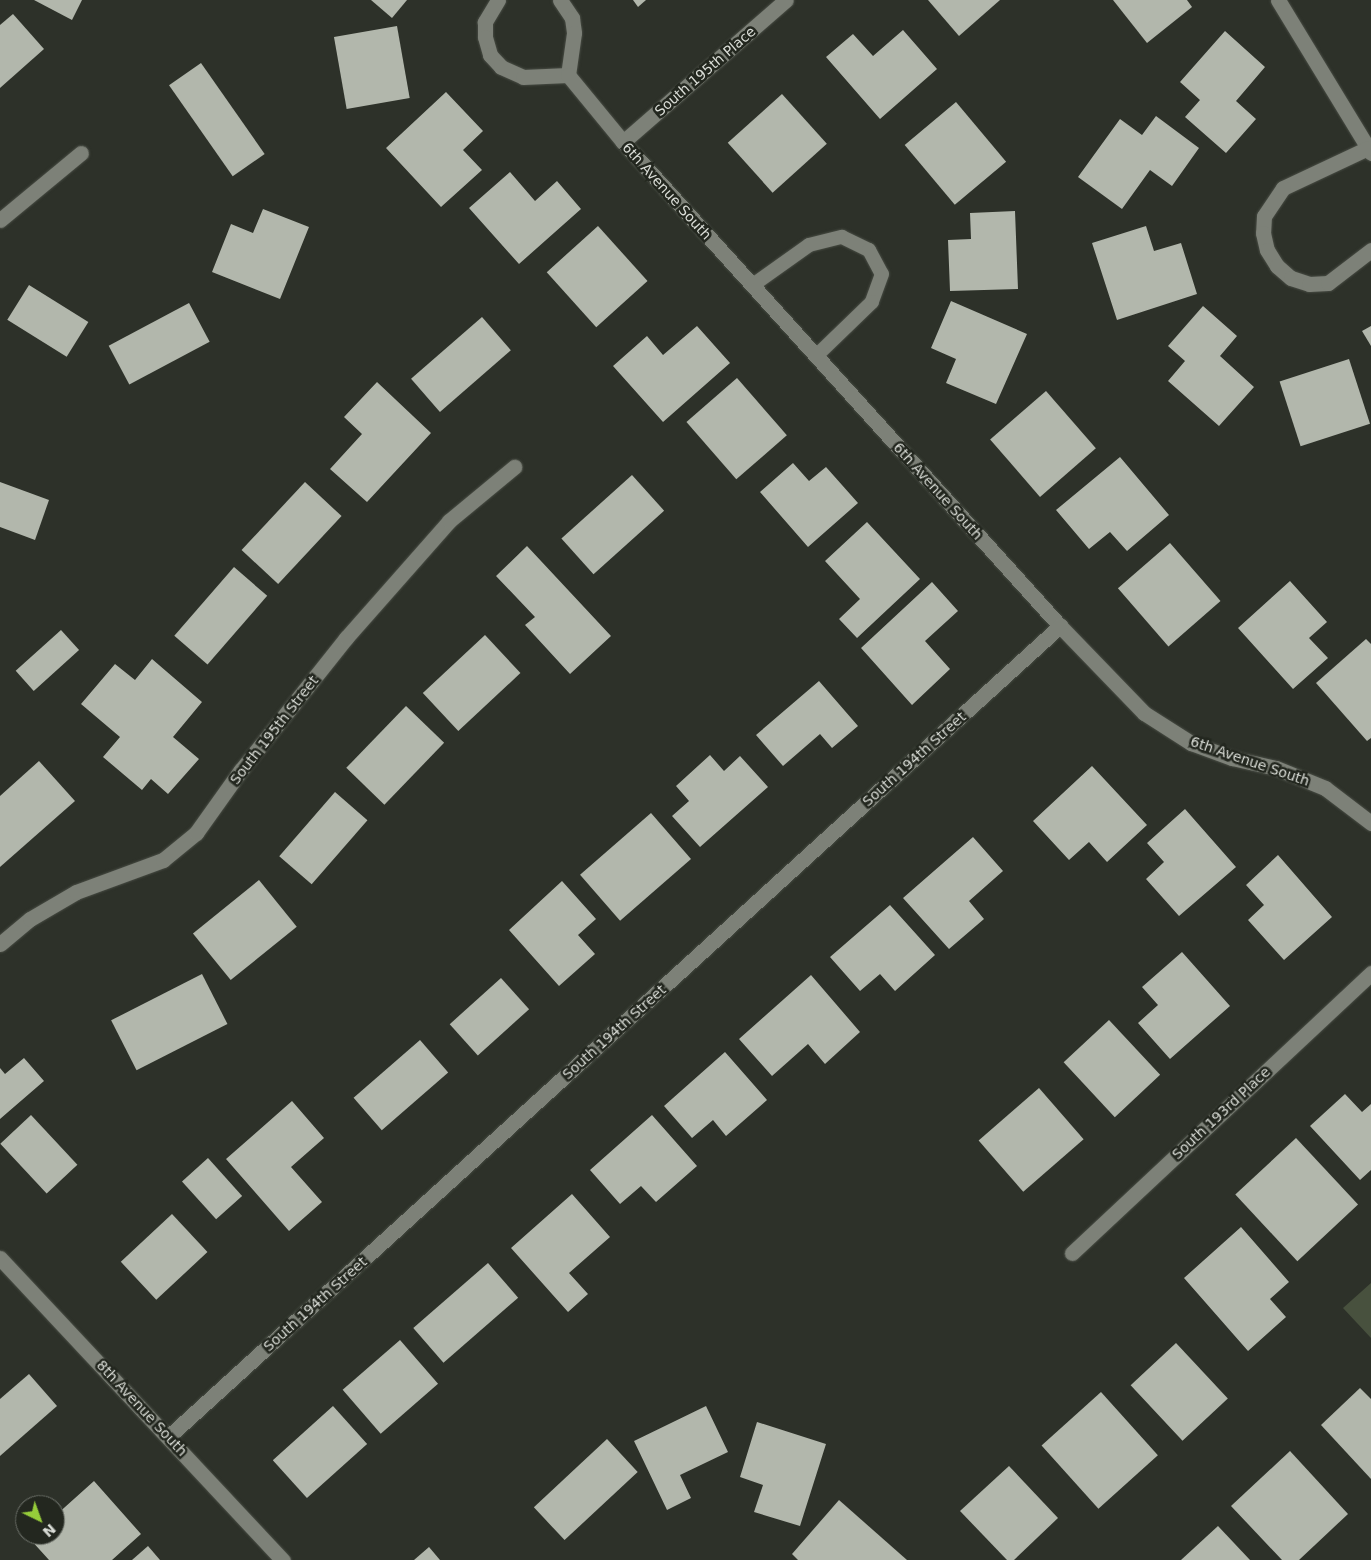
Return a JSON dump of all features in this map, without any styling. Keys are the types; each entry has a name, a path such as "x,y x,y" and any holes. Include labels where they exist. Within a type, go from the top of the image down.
{"street":[{"path":"498,0 485,22 484,38 490,55 501,67 523,77 568,75 574,33 572,18 560,0"},
{"name":"South 195th Place","path":"623,142 786,0"},
{"path":"1278,0 1369,151 1283,188 1264,216 1263,233 1267,250 1277,266 1292,278 1310,284 1328,283 1371,250"},
{"name":"6th Avenue South","path":"568,75 623,142 816,356 1060,626 1144,713 1191,743 1232,758 1276,768 1325,788 1371,823"},
{"path":"0,220 82,153"},
{"name":"South 195th Street","path":"0,944 30,919 76,892 163,860 196,833 241,770 346,638 449,521 514,467"},
{"name":"South 194th Street","path":"168,1437 1060,626"},
{"name":"South 193rd Place","path":"1072,1253 1371,973"},
{"name":"8th Avenue South","path":"1,1261 283,1560"}],"lane":[{"path":"752,285 809,245 842,237 869,250 882,274 872,302 816,356"}],"green space":[{"path":"1371,1283 1371,1338 1343,1308"}],"building":[{"path":"34,0 82,0 72,20"},
{"path":"371,0 407,0 392,18"},
{"path":"633,0 646,0 638,7"},
{"path":"928,0 1000,0 959,36"},
{"path":"1113,0 1187,0 1192,7 1147,43"},
{"path":"13,14 44,49 0,88 0,25"},
{"path":"397,26 410,98 347,109 334,37"},
{"path":"903,30 937,69 880,119 826,57 853,34 873,56"},
{"path":"1225,31 1265,67 1236,101 1256,119 1226,153 1185,117 1200,100 1180,82"},
{"path":"201,63 265,154 233,176 169,85"},
{"path":"446,92 483,131 463,150 482,170 441,207 386,148"},
{"path":"782,94 827,144 773,193 728,143"},
{"path":"956,102 1006,162 955,205 905,145"},
{"path":"1156,116 1199,148 1172,186 1150,170 1122,209 1078,177 1120,119 1142,135"},
{"path":"510,172 535,201 557,181 581,209 519,264 469,208"},
{"path":"263,209 309,227 280,299 212,272 231,224 253,233"},
{"path":"1015,211 1018,289 950,291 948,240 971,239 970,213"},
{"path":"598,226 648,281 596,327 547,272"},
{"path":"1146,226 1154,251 1181,243 1197,294 1117,320 1092,243"},
{"path":"29,285 88,322 67,357 7,320"},
{"path":"951,301 1027,334 996,404 946,383 956,359 931,348"},
{"path":"189,303 210,342 129,385 109,346"},
{"path":"1203,306 1237,336 1220,356 1254,387 1219,426 1168,381 1185,361 1168,346"},
{"path":"482,317 511,350 440,412 411,379"},
{"path":"697,326 730,363 663,422 613,366 647,336 663,355"},
{"path":"1371,326 1371,346 1362,331"},
{"path":"1349,359 1370,424 1301,446 1280,382"},
{"path":"737,378 787,435 736,479 686,422"},
{"path":"377,382 431,433 367,502 330,469 362,434 344,417"},
{"path":"1046,391 1096,448 1040,497 990,440"},
{"path":"1120,457 1169,515 1127,551 1110,532 1089,549 1056,510"},
{"path":"793,463 809,481 826,467 858,503 808,547 760,492"},
{"path":"632,475 664,511 594,574 561,539"},
{"path":"0,482 49,500 35,540 0,527"},
{"path":"305,482 342,516 278,584 242,550"},
{"path":"867,522 920,579 857,638 839,619 860,599 825,561"},
{"path":"1170,543 1221,601 1168,646 1118,588"},
{"path":"527,546 611,636 570,674 525,625 535,617 496,576"},
{"path":"234,567 267,596 208,665 174,636"},
{"path":"1290,581 1327,622 1309,638 1328,658 1293,689 1238,628"},
{"path":"932,582 958,611 925,641 950,669 912,705 861,648"},
{"path":"61,630 79,650 34,691 16,671"},
{"path":"485,635 520,673 458,731 423,693"},
{"path":"1366,639 1371,644 1371,738 1367,741 1316,683"},
{"path":"152,659 202,702 173,737 199,759 168,794 151,779 142,790 103,757 120,737 81,704 115,664 135,680"},
{"path":"819,681 858,726 832,748 820,734 783,766 756,735"},
{"path":"406,706 444,743 384,805 346,768"},
{"path":"710,755 724,771 740,756 768,787 700,847 672,816 689,801 676,786"},
{"path":"39,761 75,801 0,867 0,796"},
{"path":"1092,766 1147,825 1107,862 1089,842 1069,860 1033,821"},
{"path":"335,792 367,820 312,884 279,856"},
{"path":"1185,809 1236,867 1179,916 1146,879 1164,862 1147,843"},
{"path":"651,813 691,859 620,921 580,875"},
{"path":"973,837 1003,871 969,901 984,919 949,949 903,898"},
{"path":"1278,855 1332,917 1284,960 1248,920 1264,905 1246,885"},
{"path":"259,880 297,927 231,980 193,933"},
{"path":"562,881 596,919 578,935 595,954 559,986 509,930"},
{"path":"890,905 935,955 895,991 880,974 860,991 830,957"},
{"path":"1182,952 1230,1006 1170,1059 1138,1023 1158,1005 1142,987"},
{"path":"202,974 227,1024 137,1070 111,1020"},
{"path":"811,975 860,1032 825,1064 808,1044 772,1076 739,1039"},
{"path":"501,978 529,1009 478,1055 450,1024"},
{"path":"1109,1020 1160,1075 1115,1117 1064,1062"},
{"path":"420,1040 448,1072 382,1130 354,1098"},
{"path":"725,1052 767,1100 726,1136 713,1120 692,1138 664,1106"},
{"path":"24,1058 44,1081 0,1119 0,1068 5,1074"},
{"path":"1039,1088 1084,1139 1023,1192 979,1140"},
{"path":"1345,1094 1362,1112 1371,1104 1371,1170 1360,1180 1310,1126"},
{"path":"292,1101 324,1138 291,1167 322,1202 289,1231 226,1159"},
{"path":"31,1115 77,1165 47,1193 0,1144"},
{"path":"652,1115 697,1166 656,1202 641,1186 620,1204 590,1170"},
{"path":"1296,1138 1358,1205 1297,1261 1235,1195"},
{"path":"208,1158 242,1196 216,1219 182,1181"},
{"path":"572,1194 610,1237 569,1273 588,1294 568,1312 511,1248"},
{"path":"172,1214 207,1252 156,1300 121,1262"},
{"path":"1241,1227 1289,1282 1270,1299 1286,1317 1248,1351 1184,1278"},
{"path":"488,1263 518,1298 443,1363 413,1328"},
{"path":"400,1340 438,1384 381,1434 343,1390"},
{"path":"1176,1343 1228,1399 1182,1441 1131,1385"},
{"path":"29,1374 57,1406 0,1456 0,1399"},
{"path":"1360,1388 1371,1399 1371,1479 1321,1425"},
{"path":"1101,1392 1158,1455 1098,1509 1042,1446"},
{"path":"333,1406 367,1444 307,1498 273,1460"},
{"path":"706,1406 728,1452 680,1475 691,1498 667,1510 634,1441"},
{"path":"757,1422 826,1444 800,1526 754,1512 763,1485 740,1477"},
{"path":"607,1439 638,1472 565,1540 534,1507"},
{"path":"1290,1451 1348,1514 1299,1560 1282,1560 1231,1506"},
{"path":"1009,1466 1058,1518 1014,1560 1007,1560 960,1511"},
{"path":"94,1481 141,1534 112,1560 49,1560 35,1545 65,1545 65,1507"},
{"path":"839,1500 907,1560 798,1560 792,1554"},
{"path":"1218,1526 1250,1560 1181,1560"},
{"path":"148,1546 160,1560 132,1560"},
{"path":"429,1547 440,1560 414,1560"}]}
